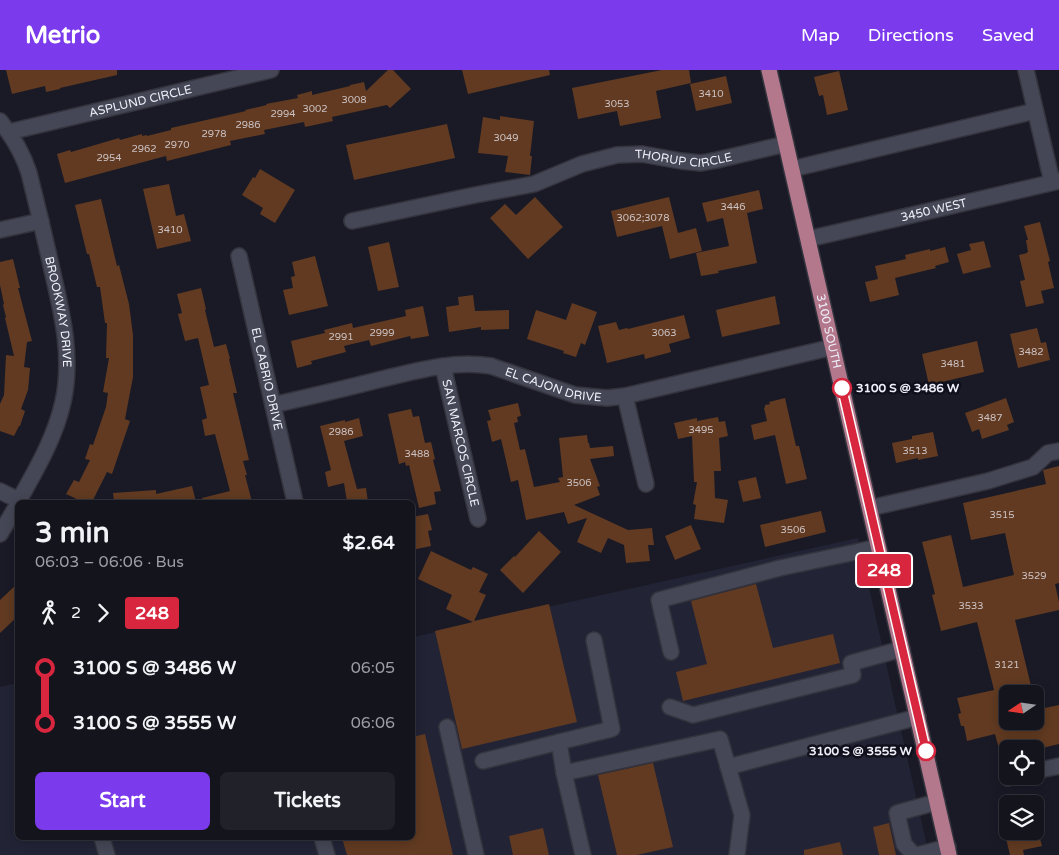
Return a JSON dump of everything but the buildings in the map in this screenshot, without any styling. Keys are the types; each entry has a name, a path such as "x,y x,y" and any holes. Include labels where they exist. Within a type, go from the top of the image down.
{"main road":[{"name":"3100 SOUTH","path":"769,70 948,851"}],"street":[{"name":"ASPLUND CIRCLE","path":"5,127 271,70"},
{"path":"1026,70 1056,181"},
{"path":"792,169 1036,111"},
{"name":"BROOKWAY DRIVE","path":"5,127 25,160 62,311 67,358 67,382 53,437 20,500"},
{"name":"THORUP CIRCLE","path":"352,221 534,184 582,164 617,155 642,154 690,163 701,163 786,144"},
{"name":"3450 WEST","path":"808,239 1056,181"},
{"path":"0,230 41,221"},
{"name":"EL CABRIO DRIVE","path":"239,256 296,500"},
{"name":"EL CAJON DRIVE","path":"273,405 417,371 462,364 491,366 575,395 607,398 624,396 833,347"},
{"name":"SAN MARCOS CIRCLE","path":"443,366 478,519"},
{"path":"624,396 646,484"},
{"path":"870,508 1006,476 1033,467 1048,453 1059,451"},
{"path":"0,490 16,500"},
{"name":"BROOKWAY DRIVE","path":"0,534 15,509"},
{"path":"671,652 659,600 780,568 878,546"},
{"path":"483,761 612,729 594,640"},
{"path":"670,707 693,715 853,675 851,663 902,650"},
{"path":"728,768 918,717"},
{"path":"447,727 476,855"},
{"path":"564,773 720,739 742,815 737,855"},
{"path":"559,742 564,773 583,855"},
{"path":"1044,769 1059,766"},
{"path":"937,802 897,813 904,844 915,855 948,851"},
{"path":"103,840 107,855"},
{"path":"323,840 327,855"}],"shaded area":[{"path":"858,538 929,855 0,855 0,687 15,683 15,840 415,840 415,637"}],"bus line":[{"name":"248","path":"842,388 926,751"}],"place":[{"name":"3100 S @ 3486 W","path":"842,388"},
{"name":"3100 S @ 3555 W","path":"926,751"}]}
